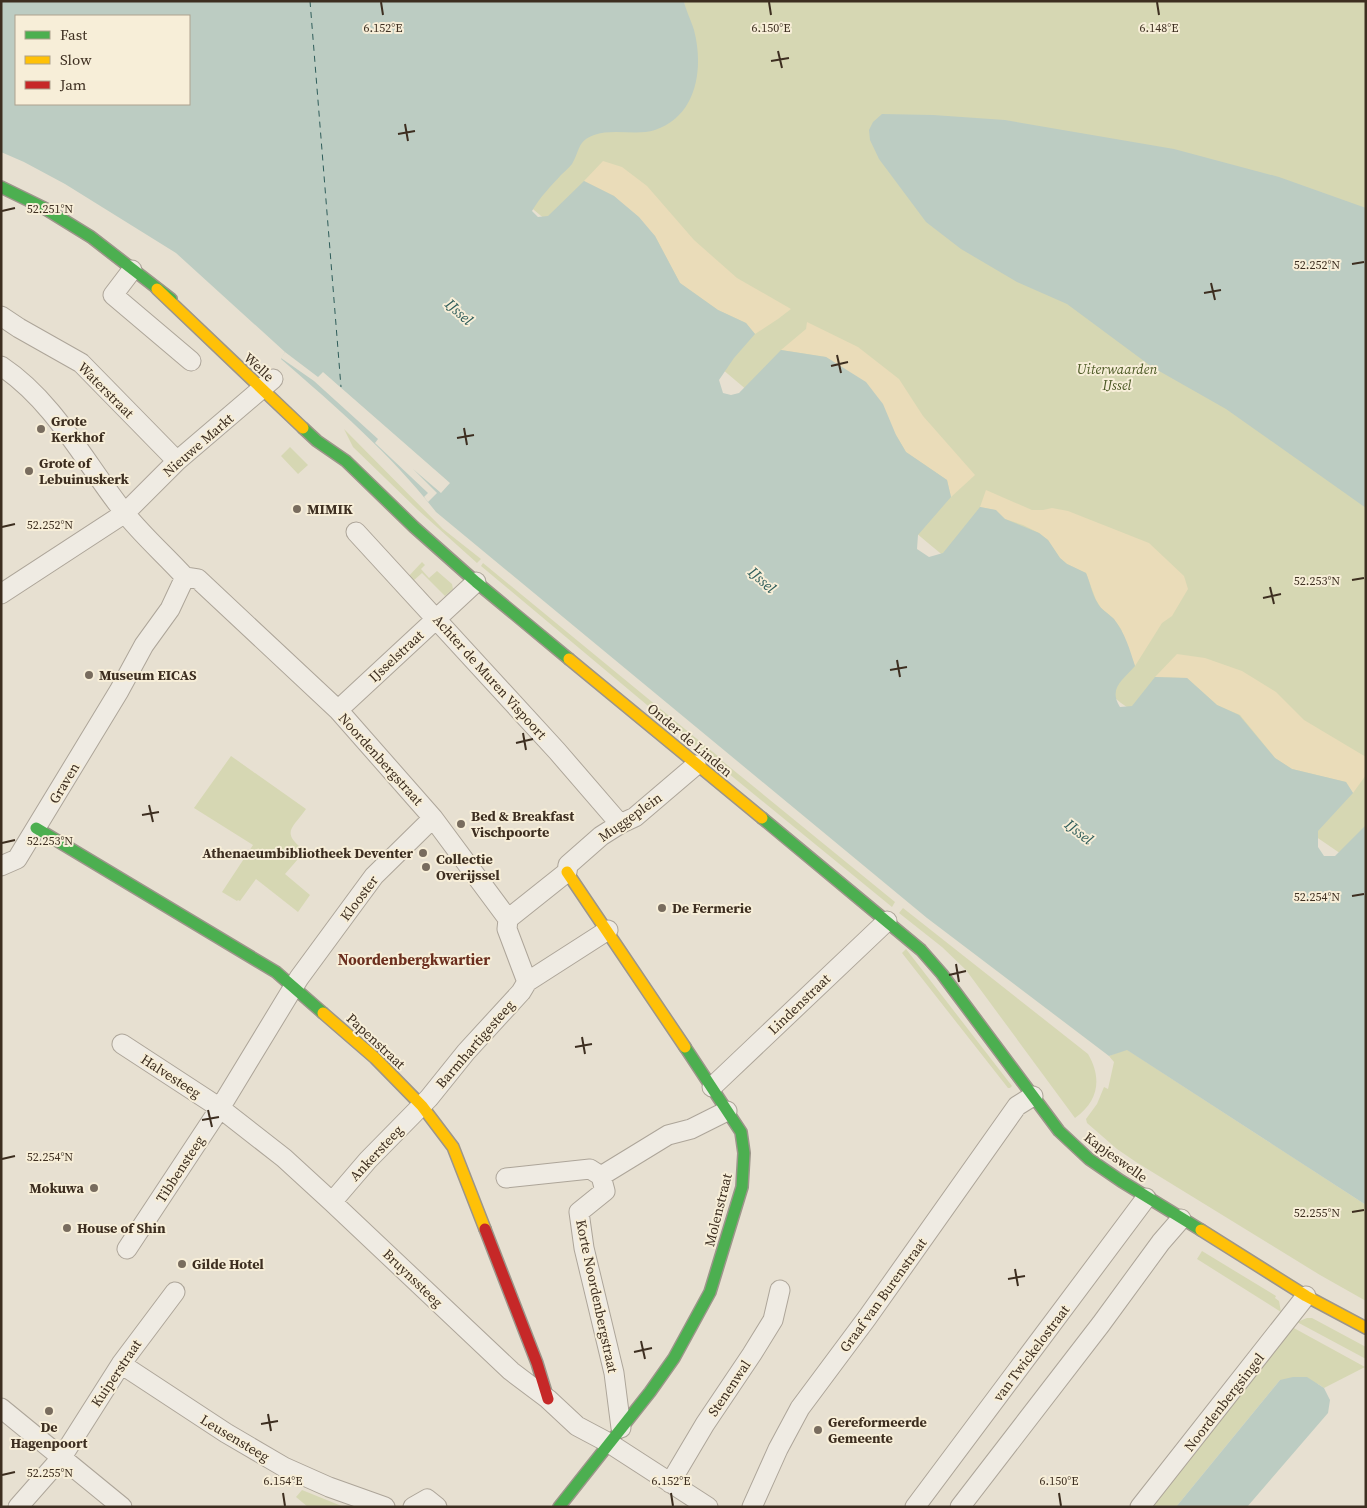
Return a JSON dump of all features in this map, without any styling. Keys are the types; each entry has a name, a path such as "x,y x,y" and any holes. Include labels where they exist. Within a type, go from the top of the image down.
{"street":[{"name":"Welle","path":"1,187 52,213 91,238 157,289 225,337"},
{"path":"132,270 113,295 191,360"},
{"name":"Welle","path":"157,289 270,382 316,441 346,461 414,527 476,582"},
{"name":"Waterstraat","path":"1,316 81,363 177,461"},
{"path":"1,366 17,378 59,421 125,513 185,576"},
{"name":"Nieuwe Markt","path":"1,594 125,513 177,461 270,382"},
{"name":"Welle","path":"333,437 346,461"},
{"name":"Achter de Muren Vispoort","path":"356,532 557,751 620,824"},
{"name":"Graven","path":"1,866 17,859 119,692 144,645 170,608 185,576"},
{"name":"Noordenbergstraat","path":"185,576 198,579 338,710 433,818 508,919 507,929 527,982"},
{"name":"IJsselstraat","path":"338,710 476,582"},
{"name":"Onder de Linden","path":"476,582 886,921"},
{"name":"Muggeplein","path":"508,919 567,872 568,865 601,836 635,817 696,765"},
{"name":"Klooster","path":"294,986 374,876 433,818"},
{"name":"Papenstraat","path":"36,828 276,972 375,1058 422,1106 453,1147 537,1363 548,1400"},
{"path":"527,982 608,930 567,872"},
{"name":"Lindenstraat","path":"712,1087 886,921"},
{"name":"Kapjeswelle","path":"886,921 922,950 931,960 1059,1131 1104,1171 1181,1219 1303,1301 1366,1328"},
{"name":"Molenstraat","path":"559,1507 650,1392 674,1358 710,1292 742,1187 744,1153 741,1132 734,1118 727,1111 608,930"},
{"name":"Barmhartigesteeg","path":"422,1106 466,1052 521,992 527,982"},
{"name":"Tibbensteeg","path":"127,1249 220,1108 294,986"},
{"name":"Halvesteeg","path":"122,1044 220,1108"},
{"name":"Graaf van Burenstraat","path":"752,1507 778,1449 800,1408 867,1318 1017,1106 1033,1096"},
{"name":"Ankersteeg","path":"332,1202 368,1160 422,1106"},
{"name":"Bruynssteeg","path":"220,1108 284,1158 511,1371 577,1426 609,1443 708,1507"},
{"path":"506,1178 590,1169 602,1176 668,1135 691,1129 727,1111"},
{"name":"Korte Noordenbergstraat","path":"602,1176 604,1191 579,1212 584,1248 614,1373 621,1428"},
{"name":"van Twickelostraat","path":"915,1507 1146,1198"},
{"path":"960,1507 1161,1242 1181,1219"},
{"name":"Stenenwal","path":"670,1483 705,1424 773,1320 780,1290"},
{"name":"Kuiperstraat","path":"18,1507 62,1457 121,1364 175,1292"},
{"name":"Noordenbergsingel","path":"1140,1507 1303,1301"},
{"name":"Leusensteeg","path":"121,1364 226,1433 284,1467 329,1487 385,1507"},
{"path":"1,1408 122,1507"}],"green space":[{"name":"Uiterwaarden IJssel","path":"316,1 686,11 684,1 1366,1 1366,871 1121,703 928,543 534,210"},
{"path":"344,429 443,529 481,559 477,563 418,510 353,447"},
{"path":"290,447 308,465 298,474 281,456"},
{"path":"422,562 425,565 421,569 429,578 437,571 452,584 453,589 445,596 422,573 412,582 407,578"},
{"path":"483,563 719,757 715,762 481,566"},
{"path":"231,756 306,809 291,831 293,839 305,851 285,874 310,895 298,912 256,879 240,901 222,892 253,845 194,808"},
{"path":"721,760 895,902 892,907 717,764"},
{"path":"903,908 1088,1054 1095,1072 1096,1089 1089,1104 1075,1118 966,970 942,947 899,913"},
{"path":"906,949 1012,1086 1010,1088 1008,1088 902,953"},
{"path":"1126,1049 1366,1205 1366,1301 1320,1275 1136,1162 1117,1149 1087,1123 1086,1119 1097,1104 1104,1087 1108,1089 1114,1062 1109,1056"},
{"path":"1202,1251 1276,1296 1275,1298 1279,1301 1281,1312 1197,1259"},
{"path":"1312,1318 1366,1347 1366,1359 1297,1322"},
{"path":"1292,1327 1365,1367 1324,1388 1318,1384 1280,1380 1176,1507 1143,1507"},
{"path":"302,1490 344,1507 308,1507 296,1497"}],"sand":[{"path":"603,161 622,167 647,186 694,240 737,278 791,309 755,334 746,323 718,310 680,283 655,236 614,196 584,181"},
{"path":"807,322 858,347 899,379 923,416 975,475 951,497 947,480 906,452 896,435 844,369 826,357 781,350 806,329"},
{"path":"986,490 1032,510 1052,508 1068,511 1149,543 1184,576 1188,589 1172,616 1162,623 1135,666 1121,629 1096,600 1086,573 1067,564 1060,558 1048,540 1039,533 1005,519 995,510 980,507"},
{"path":"1177,654 1205,658 1242,671 1276,692 1304,720 1366,757 1366,775 1353,793 1346,782 1292,769 1275,758 1240,715 1217,705 1187,678 1155,677"}],"water":[{"name":"IJssel","path":"1,1 684,1 694,30 698,60 694,89 680,114 669,123 648,132 609,132 589,137 582,143 572,164 538,201 532,211 538,217 548,216 584,181 614,196 639,217 655,236 680,283 718,310 746,323 755,334 734,358 719,380 723,393 731,395 739,393 781,350 826,357 866,382 883,404 896,435 906,452 947,480 951,497 918,535 917,549 929,557 943,553 980,507 996,510 1005,519 1039,533 1048,540 1060,558 1067,564 1086,573 1099,605 1114,619 1127,642 1135,666 1116,689 1120,707 1132,706 1155,677 1187,678 1217,705 1239,715 1275,758 1292,769 1346,782 1353,793 1318,831 1318,847 1324,856 1335,856 1366,825 1366,1205 1127,1050 1109,1056 927,918 436,512 382,451 343,413 281,359 285,352 176,253 65,184 1,152"},
{"path":"882,114 1005,120 1174,149 1279,177 1366,208 1366,508 1226,409 1152,367 1067,304 1017,282 961,249 926,222 879,159 870,140 869,130 873,122"},
{"path":"1293,1377 1307,1377 1324,1388 1330,1400 1328,1413 1247,1507 1176,1507 1280,1380"}],"pier":[{"path":"285,352 318,377 323,372 450,483 441,493 413,469 437,493 428,502 424,497 428,493 375,443 378,439 314,381 281,358"}],"ferry route":[{"path":"310,1 341,387"}],"traffic: fast":[{"path":"1,187 44,208 91,237 171,299"},
{"path":"303,428 317,441 346,461 414,527 476,582 569,659"},
{"path":"762,818 921,950 942,974 1059,1131 1089,1159 1201,1230"},
{"path":"36,828 276,972 323,1013"},
{"path":"559,1507 650,1392 674,1358 710,1292 742,1187 744,1153 741,1132 685,1047"}],"traffic: slow":[{"path":"157,289 303,428"},
{"path":"569,659 762,818"},
{"path":"567,872 685,1047"},
{"path":"323,1013 375,1058 422,1106 453,1147 485,1229"},
{"path":"1201,1230 1306,1296 1366,1328"}],"traffic: jam":[{"path":"485,1229 537,1363 548,1399"}],"place":[{"name":"Grote Kerkhof","path":"41,429"},
{"name":"Grote of Lebuinuskerk","path":"29,471"},
{"name":"MIMIK","path":"297,509"},
{"name":"Museum EICAS","path":"89,675"},
{"name":"Bed & Breakfast Vischpoorte","path":"461,824"},
{"name":"Athenaeumbibliotheek Deventer","path":"423,853"},
{"name":"Collectie Overijssel","path":"426,867"},
{"name":"De Fermerie","path":"662,908"},
{"name":"Mokuwa","path":"94,1188"},
{"name":"House of Shin","path":"67,1228"},
{"name":"Gilde Hotel","path":"182,1264"},
{"name":"De Hagenpoort","path":"49,1411"},
{"name":"Gereformeerde Gemeente","path":"818,1430"}],"district":[{"name":"Noordenbergkwartier","path":"414,960"}]}
